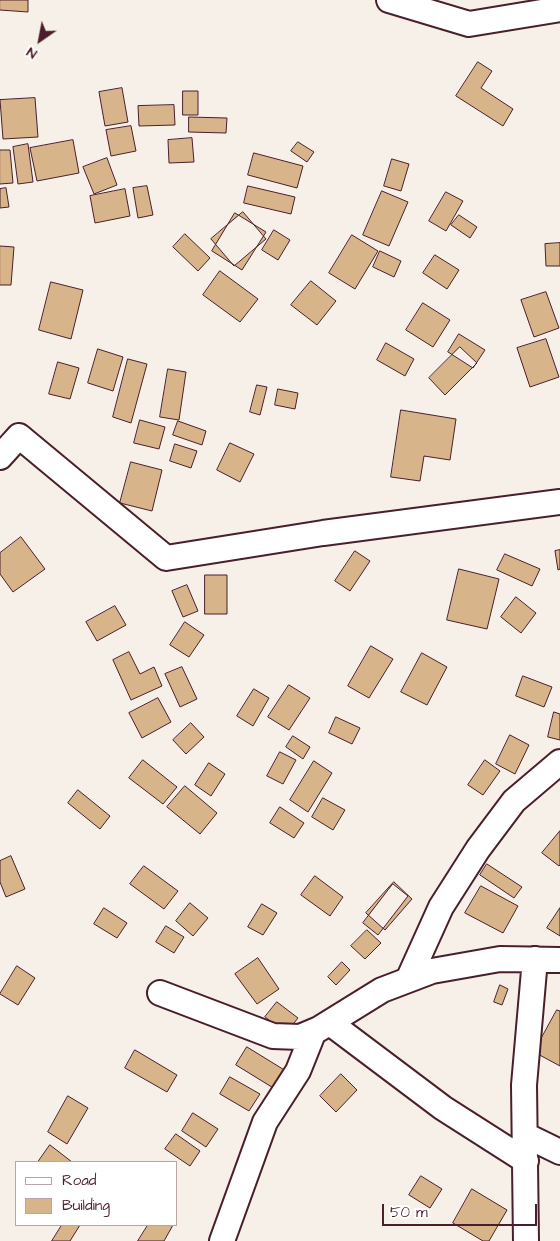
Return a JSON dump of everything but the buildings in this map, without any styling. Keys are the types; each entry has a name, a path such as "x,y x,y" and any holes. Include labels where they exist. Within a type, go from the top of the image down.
{"street":[{"path":"389,0 469,24 560,9"},
{"path":"0,457 19,436 166,558 323,532 560,502"},
{"path":"408,980 442,907 478,849 514,801 560,762"},
{"path":"160,993 273,1036 300,1037 322,1027 382,990 432,971 500,959 560,960"},
{"path":"526,1241 524,1085 534,959"},
{"path":"322,1027 526,1161"},
{"path":"222,1241 266,1122 298,1071 322,1027"},
{"path":"525,1135 560,1152"}]}
